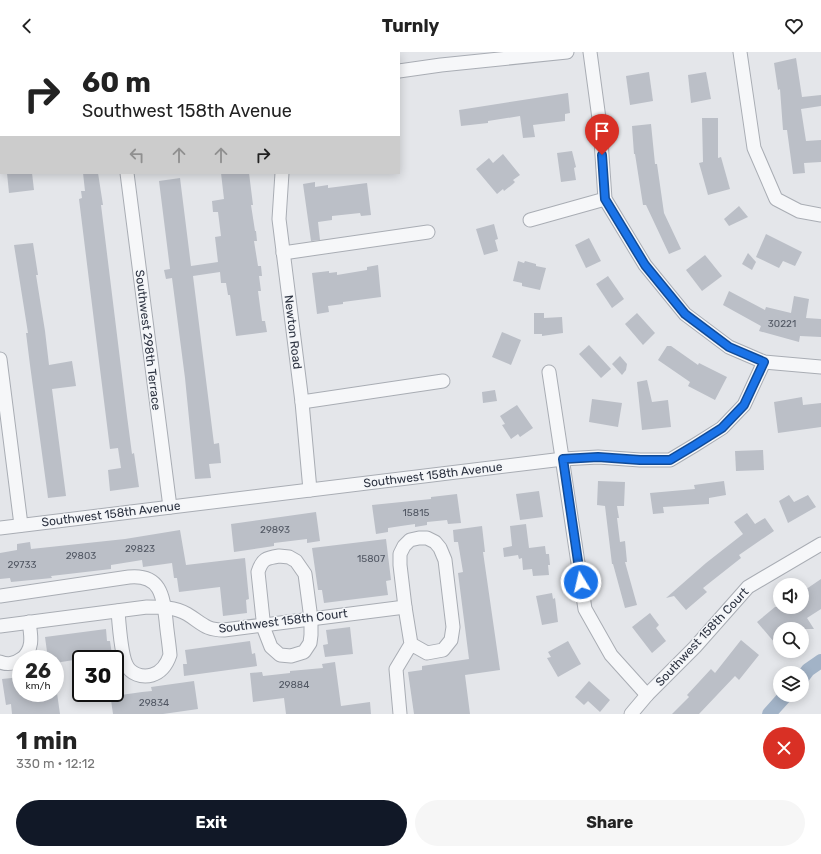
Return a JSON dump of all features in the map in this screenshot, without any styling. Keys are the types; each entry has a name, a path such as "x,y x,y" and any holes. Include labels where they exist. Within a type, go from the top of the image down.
{"street":[{"path":"400,71 440,58 568,52"},
{"path":"590,52 600,126 605,199 645,265 685,314 729,347 764,362 821,367"},
{"path":"740,52 754,148 776,199 799,211 821,215"},
{"name":"Southwest 298th Terrace","path":"127,174 170,507"},
{"name":"Newton Road","path":"282,174 279,219 302,402 310,490"},
{"path":"530,220 605,199"},
{"path":"283,253 428,232"},
{"path":"0,359 22,525"},
{"name":"Southwest 158th Avenue","path":"0,528 563,459 598,457 640,460 670,460 722,428 744,405 764,362"},
{"path":"549,372 585,609 611,655 647,695"},
{"path":"302,402 443,381"},
{"path":"400,714 396,669 411,644 405,607 400,554 404,546 410,540 427,538 435,542 440,548 445,560 453,627 451,640 443,650 427,653 411,644"},
{"name":"Southwest 158th Court","path":"631,714 647,695 695,647 748,587 821,544"},
{"path":"279,556 289,557 296,561 305,574 311,619 310,644 304,652 291,656 280,655 271,647 266,637 258,572 260,564 266,558 279,556"},
{"path":"0,596 136,576 148,578 156,585 162,595 165,607 170,655 168,662 159,672 147,676 135,674 129,669 125,663 118,611"},
{"name":"Southwest 158th Court","path":"0,626 147,607 165,607 180,611 203,626 211,629 230,630 264,624 405,607"},
{"path":"29,622 31,646 29,650"},
{"path":"0,662 12,664"}],"building":[{"path":"796,58 802,97 821,95 821,106 801,109 806,141 821,140 821,162 804,163 805,173 793,174 787,130 783,130 780,89 778,90 774,63"},
{"path":"649,72 653,101 630,105 626,76"},
{"path":"706,72 711,99 691,103 688,75"},
{"path":"568,93 570,113 565,114 565,121 533,125 535,137 523,138 520,116 488,121 488,123 461,126 459,110"},
{"path":"702,118 718,118 718,158 721,157 730,189 708,195 699,163 703,162"},
{"path":"651,124 655,164 657,164 664,213 681,249 669,254 646,205 643,205 634,154 632,126"},
{"path":"572,151 576,167 574,168 576,180 561,182 557,153"},
{"path":"503,154 520,175 513,180 515,182 513,184 497,194 476,169 489,158 493,163"},
{"path":"7,174 32,174 34,190 9,193"},
{"path":"83,174 98,174 127,416 132,454 134,453 139,487 110,491 108,470 121,468 118,448 110,449 79,199 82,198 81,191 85,191"},
{"path":"221,174 249,174 253,205 251,205 257,241 254,241 258,266 261,266 262,276 259,276 261,291 258,291 262,321 265,321 267,332 236,336 230,295 228,295 226,283 221,283 220,272 193,276 214,444 219,443 221,463 209,464 211,478 195,479 185,378 172,278 166,279 164,270 170,269 159,181 180,178 191,266 218,262 215,237 221,236 218,212 213,212 212,201 224,199"},
{"path":"315,182 315,187 328,185 328,188 367,183 371,215 361,216 360,213 332,216 332,220 318,222 320,240 311,241 303,184"},
{"path":"739,206 748,217 729,226 724,219"},
{"path":"494,224 498,239 495,240 498,251 484,255 476,229"},
{"path":"766,234 802,252 795,266 783,261 779,268 756,257"},
{"path":"589,238 601,261 586,268 575,245"},
{"path":"33,243 49,365 72,361 76,386 52,389 66,496 48,498 26,333 28,333 14,245"},
{"path":"748,253 756,262 752,270 742,264"},
{"path":"705,255 722,276 702,291 686,270"},
{"path":"518,261 524,263 525,261 536,264 536,266 546,268 540,290 522,286 522,283 513,281"},
{"path":"378,265 381,297 343,302 343,304 328,306 329,312 317,314 312,273 329,271 329,273 337,272 337,275 367,270 367,267"},
{"path":"608,276 624,299 612,308 596,284"},
{"path":"729,291 765,310 766,307 791,313 794,296 809,299 806,318 821,319 821,337 800,336 799,342 759,331 761,326 723,305"},
{"path":"534,313 544,313 544,318 562,317 563,333 542,336 542,334 534,334"},
{"path":"637,313 655,333 643,345 625,324"},
{"path":"502,332 521,340 511,365 492,357"},
{"path":"589,345 611,369 601,378 579,354"},
{"path":"667,346 671,346 698,365 699,363 727,377 715,400 688,386 690,382 658,360"},
{"path":"620,356 627,364 626,370 622,375 612,364"},
{"path":"647,380 652,402 668,400 671,427 642,430 637,382"},
{"path":"495,390 497,401 483,403 482,392"},
{"path":"802,397 803,405 821,403 821,427 778,433 774,402"},
{"path":"592,399 622,403 618,427 589,422"},
{"path":"517,405 533,428 520,437 518,434 511,439 502,425 505,424 500,416"},
{"path":"763,450 764,470 736,471 735,451"},
{"path":"598,481 625,482 624,506 617,506 619,518 617,518 620,542 625,541 627,562 625,562 637,605 625,608 612,564 605,506 597,505"},
{"path":"724,481 726,495 709,498 709,504 663,507 664,513 653,514 650,493 695,489 694,485"},
{"path":"539,491 543,517 520,520 516,494"},
{"path":"457,494 461,523 448,524 447,520 427,522 427,525 415,527 415,524 388,528 388,532 376,534 372,505 431,499 431,497"},
{"path":"789,495 794,502 808,495 816,507 788,523 779,501"},
{"path":"316,512 320,541 307,543 307,539 274,543 274,546 234,552 231,524"},
{"path":"747,513 755,524 765,518 774,531 739,555 741,558 703,588 707,592 686,610 674,596 666,598 706,563 743,534 734,522"},
{"path":"526,524 529,548 545,546 546,554 549,554 549,575 533,576 532,569 523,570 522,558 519,559 518,555 504,557 503,548 512,546 510,526"},
{"path":"482,526 485,552 483,552 500,670 465,675 470,714 414,714 408,672 422,670 422,666 469,659 458,573 463,572 458,542 454,542 453,530"},
{"path":"180,530 186,565 245,558 249,599 246,600 247,613 223,616 220,587 179,592 177,578 174,578 172,563 143,567 142,560 111,565 111,569 51,576 52,578 11,582 10,578 0,579 0,553 17,550 17,544 30,542 31,549 125,539"},
{"path":"386,539 391,580 386,581 388,595 324,603 322,590 318,590 312,548"},
{"path":"821,579 821,609 807,618 814,629 809,629 809,622 773,622 773,641 757,622 773,609 773,614 809,614 809,587"},
{"path":"552,593 553,599 555,598 558,622 542,625 536,596"},
{"path":"650,613 659,625 656,628 666,641 652,653 632,627"},
{"path":"350,627 353,654 325,657 323,645 328,644 326,630"},
{"path":"106,629 107,641 110,641 111,650 72,650 72,660 64,662 64,650 47,650 45,637"},
{"path":"741,640 759,655 739,680 735,676 699,714 672,714 689,697 687,695 711,669 715,673"},
{"path":"250,641 252,654 255,653 257,666 184,676 183,664 187,664 185,650"},
{"path":"568,641 581,664 558,677 547,658 551,657 548,652"},
{"path":"335,662 341,706 370,702 371,714 286,714 284,698 253,702 250,673 262,672 263,676 290,673 290,671 323,668 322,664"},
{"path":"12,678 12,702 58,702 60,714 12,714 11,704 6,705 2,679"},
{"path":"194,681 198,709 163,714 113,714 111,702 124,702 124,695 152,691 151,687"},
{"path":"589,681 610,700 600,712 588,701 584,705 575,697"}],"waterway":[{"path":"809,669 821,661"},
{"path":"769,714 780,702"}],"route":[{"path":"581,582 563,459 598,457 640,460 670,460 722,428 744,405 764,362 729,347 685,314 645,265 605,199 602,155"}]}
